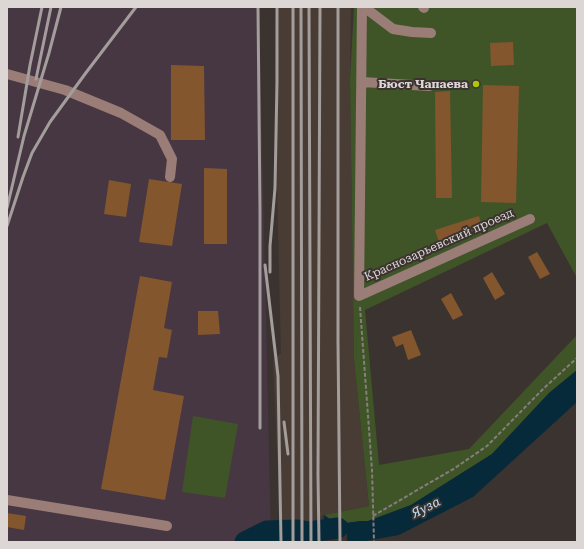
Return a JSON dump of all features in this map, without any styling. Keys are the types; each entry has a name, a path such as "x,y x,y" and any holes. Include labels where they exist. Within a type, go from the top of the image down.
{"street":[{"path":"363,7 393,29 431,33"},
{"path":"359,296 363,7"},
{"path":"7,74 65,90 121,113 160,135 172,159 170,177"},
{"path":"362,82 429,86"},
{"name":"Краснозарьевский проезд","path":"359,296 530,219"},
{"path":"7,500 167,526"}],"path":[{"path":"359,296 372,470 374,542"},
{"path":"374,516 455,468 487,446 544,388 577,358"}],"shaded area":[{"path":"7,7 259,7 271,542 7,542"},
{"path":"276,7 351,7 350,79 354,359 369,506 324,515 311,523 293,523 280,518 273,360 281,353 275,104"}],"green space":[{"path":"354,7 577,7 577,278 547,223 365,310 379,465 469,449 577,335 577,370 549,393 492,454 411,505 368,521 337,524 324,515 369,506 354,359 350,79"},
{"path":"193,416 238,424 225,498 182,492"}],"water":[{"path":"577,370 577,402 473,497 399,535 366,541 349,541 338,538 322,538 309,532 324,515 337,524 368,521 411,505 492,454 549,393"}],"pier":[{"path":"324,515 324,540 307,532 319,517"},
{"path":"335,520 337,522 347,521 347,542 333,540"}],"building":[{"path":"513,42 514,65 491,66 490,43"},
{"path":"171,65 204,66 205,140 171,140"},
{"path":"483,85 519,86 516,203 481,202"},
{"path":"450,91 452,198 436,198 435,92"},
{"path":"204,168 227,169 227,244 204,244"},
{"path":"149,179 182,184 172,246 139,242"},
{"path":"109,180 131,184 126,217 104,214"},
{"path":"479,216 482,227 439,242 435,230"},
{"path":"537,252 550,274 540,279 528,257"},
{"path":"492,272 505,294 495,300 483,278"},
{"path":"140,276 172,282 164,328 172,330 167,358 159,357 153,390 184,396 165,500 101,489"},
{"path":"451,293 463,315 453,320 441,299"},
{"path":"198,311 218,311 220,334 198,335"},
{"path":"411,330 421,355 408,360 403,344 396,347 392,337"},
{"path":"7,513 26,516 24,530 7,527"}],"waterway":[{"name":"Яуза","path":"245,542 267,531 298,530 309,532 338,528"}],"railway":[{"path":"18,137 30,65 42,7"},
{"path":"36,79 51,7"},
{"path":"7,208 24,136 61,7"},
{"path":"7,226 32,153 50,122 136,7"},
{"path":"258,7 260,428"},
{"path":"270,272 270,246 275,188 277,7"},
{"path":"293,7 293,542"},
{"path":"301,7 302,542"},
{"path":"309,7 311,542"},
{"path":"319,542 320,7"},
{"path":"338,7 338,341 340,542"},
{"path":"265,265 278,376 281,542"},
{"path":"284,422 288,454"}],"place":[{"name":"Бюст Чапаева","path":"476,84"}]}
